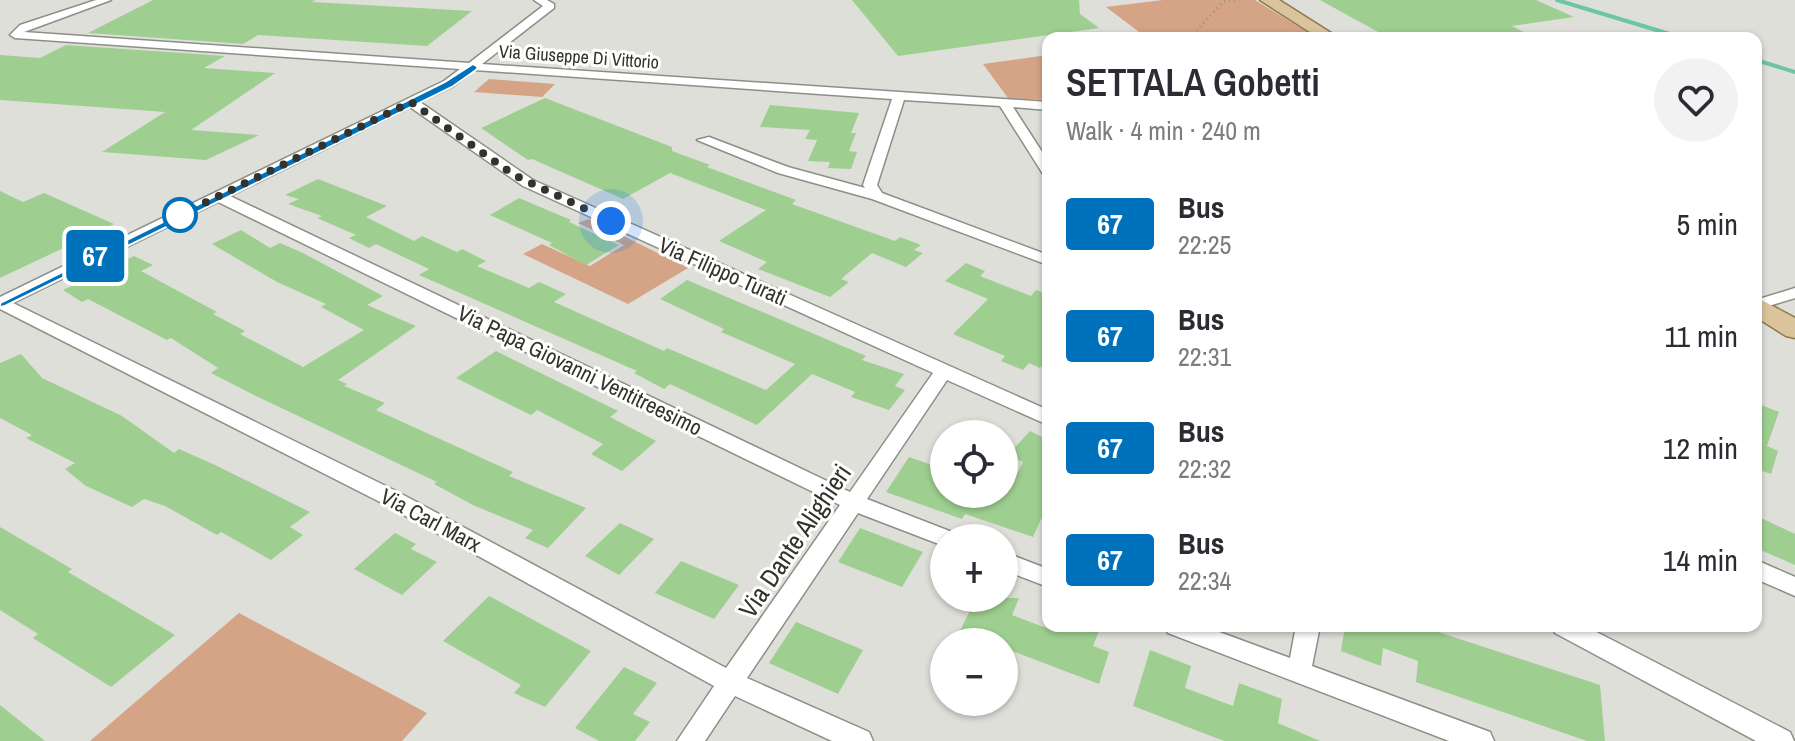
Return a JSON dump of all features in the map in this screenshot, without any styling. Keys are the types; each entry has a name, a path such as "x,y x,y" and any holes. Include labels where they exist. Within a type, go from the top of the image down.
{"main road":[{"path":"1268,0 1321,32"},
{"path":"1762,309 1795,330"}],"street":[{"name":"Via Giuseppe Di Vittorio","path":"106,0 24,27 15,35 1042,106"},
{"path":"0,303 448,84 550,6 539,0"},
{"path":"877,196 870,185 899,97"},
{"name":"Via Filippo Turati","path":"411,102 528,183 1042,415"},
{"path":"1004,103 1042,162"},
{"path":"704,140 783,170 877,196 1042,258"},
{"name":"Via Papa Giovanni Ventitreesimo","path":"218,196 855,503 930,532"},
{"path":"1762,303 1795,293"},
{"name":"Via Carl Marx","path":"0,303 389,497 732,683 860,741"},
{"name":"Via Dante Alighieri","path":"690,741 944,371"},
{"path":"1018,566 1042,576"},
{"path":"1762,572 1795,587"},
{"path":"1192,632 1481,741"},
{"path":"1299,672 1307,632"},
{"path":"1574,632 1781,741"}],"path":[{"path":"1196,32 1223,2 1235,0"}],"shaded area":[{"path":"1163,0 1255,0 1307,32 1139,32 1106,7"},
{"path":"1042,56 1042,100 1008,98 983,64"},
{"path":"489,79 555,84 542,97 474,92"},
{"path":"589,219 688,268 628,304 523,254 542,244 590,266 624,245 578,223"},
{"path":"239,613 427,713 402,741 90,741"}],"building":[{"path":"153,0 315,0 312,2 472,11 427,46 258,35 243,44 88,33"},
{"path":"852,0 1079,0 1080,14 1099,28 1042,32 1042,36 898,56"},
{"path":"1320,0 1536,0 1574,17 1512,26 1524,32 1378,32"},
{"path":"66,45 225,56 204,68 275,73 191,130 259,135 206,160 102,152 165,112 0,100 0,55 40,58"},
{"path":"545,98 672,147 672,151 710,165 707,167 796,200 792,204 895,241 900,237 921,245 914,250 923,253 906,267 872,253 841,279 849,282 830,297 758,269 767,262 719,241 766,210 670,173 623,199 532,159 528,160 481,128"},
{"path":"770,105 859,113 851,133 856,133 849,151 857,152 851,169 828,168 830,162 808,161 817,140 805,139 810,130 760,127"},
{"path":"318,179 387,206 366,217 414,241 422,236 457,252 462,249 486,261 477,266 529,288 539,282 566,294 554,302 664,351 667,348 766,390 795,364 721,332 724,329 660,299 687,280 866,356 862,360 904,374 895,386 905,390 889,410 851,397 855,392 812,374 757,425 670,384 664,389 634,373 637,371 419,275 429,269 376,244 369,248 349,238 356,235 317,218 322,216 288,204 299,199 285,195"},
{"path":"0,191 23,202 44,193 114,224 0,278"},
{"path":"519,198 619,245 586,265 549,245 552,243 490,215"},
{"path":"241,230 270,248 280,243 303,253 383,296 367,305 416,326 338,380 347,384 344,386 385,403 376,410 513,472 509,476 586,508 548,548 525,538 533,530 473,505 434,484 437,482 256,396 211,373 218,368 171,338 167,340 88,299 82,302 63,290 134,256 153,265 141,271 217,312 213,314 245,331 240,334 303,367 364,330 321,307 326,304 277,282 212,244"},
{"path":"966,263 985,271 980,276 1031,296 1036,290 1042,292 1040,368 1029,363 1023,370 1001,361 1005,356 953,334 988,299 945,281"},
{"path":"496,351 618,411 610,417 656,441 622,471 591,454 603,444 537,410 531,415 456,378"},
{"path":"21,354 42,378 122,416 174,453 179,449 310,512 290,527 303,535 271,560 165,506 144,499 132,507 86,486 65,469 75,463 26,438 32,435 0,418 0,363"},
{"path":"1762,405 1779,412 1767,446 1778,451 1771,474 1762,471"},
{"path":"1030,431 1042,437 1042,517 1033,537 1018,532 1018,524 995,524 965,514 962,519 931,508 1018,508 1018,472 1023,462 1018,460 1018,444"},
{"path":"909,457 930,464 930,508 886,492"},
{"path":"1762,518 1795,534 1795,565 1762,551"},
{"path":"620,523 654,539 619,575 585,556"},
{"path":"0,527 72,569 68,572 175,635 111,687 33,638 38,634 0,610"},
{"path":"860,528 923,552 902,587 838,562"},
{"path":"395,533 416,544 411,549 437,562 402,595 354,569"},
{"path":"681,561 739,585 714,619 655,593"},
{"path":"489,596 591,651 545,707 514,693 521,685 443,641"},
{"path":"969,612 1013,612 1012,615 1042,626 1042,632 1099,632 1093,646 1109,652 1099,684 1018,653 1018,628 961,628"},
{"path":"796,622 863,650 838,694 769,663"},
{"path":"1344,632 1438,632 1600,685 1605,741 1587,741 1416,682 1418,661 1383,648 1381,666 1341,651"},
{"path":"1150,650 1191,666 1185,688 1233,706 1239,683 1282,699 1278,723 1320,741 1224,741 1133,706"},
{"path":"624,667 657,683 633,714 650,722 635,741 599,741 575,728"},
{"path":"0,705 45,741 0,741"}],"waterway":[{"path":"1557,0 1663,32"},
{"path":"1762,62 1795,72"}],"bus line":[{"name":"67","path":"0,303 448,84 473,67"}],"route":[{"path":"180,215 411,102 514,175 611,221"}]}
